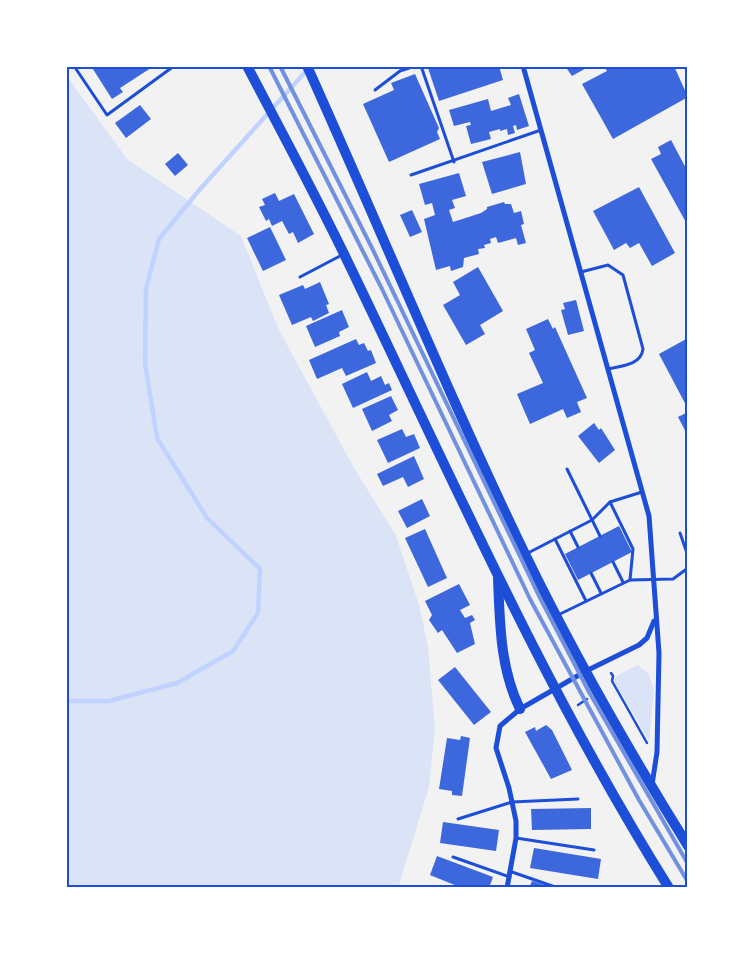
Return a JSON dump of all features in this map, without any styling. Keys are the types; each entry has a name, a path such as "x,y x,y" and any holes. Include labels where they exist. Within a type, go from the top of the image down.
{"main road":[{"path":"247,66 344,254 498,576 555,689 638,838 669,888"},
{"path":"307,66 454,402 525,554 586,671 688,846"},
{"path":"498,576 500,640 508,680 520,709"}],"street":[{"path":"523,66 649,516 659,653 658,752 652,787"},
{"path":"507,888 516,838 512,802 496,748 500,726 520,709 586,671 639,646 647,638 655,617"}],"lane":[{"path":"74,66 107,115 174,66"},
{"path":"375,90 400,72 415,66"},
{"path":"421,66 454,162"},
{"path":"411,175 454,162 542,130"},
{"path":"300,277 344,254"},
{"path":"581,272 608,265 623,275 643,348 642,355 634,363 608,370"},
{"path":"567,469 600,536"},
{"path":"525,554 592,520 610,502 643,492"},
{"path":"610,502 633,549 630,580"},
{"path":"570,531 578,547"},
{"path":"680,533 688,556"},
{"path":"555,539 586,601"},
{"path":"613,562 624,582"},
{"path":"556,616 624,582 630,580 673,579 688,568"},
{"path":"591,573 601,594"},
{"path":"458,818 512,802 578,799"},
{"path":"516,838 594,850"},
{"path":"453,857 558,888"}],"path":[{"path":"611,673 613,676 610,681 646,743 650,746"},
{"path":"578,705 588,698"}],"shaded area":[{"path":"66,75 127,159 241,236 279,330 353,466 396,536 420,608 428,648 435,727 429,787 398,888 66,888"},
{"path":"638,665 649,674 654,690 649,741 614,681 616,676"}],"building":[{"path":"91,66 154,66 120,88 123,92 112,99"},
{"path":"437,66 499,66 503,80 439,101 428,68"},
{"path":"565,66 590,66 572,76"},
{"path":"609,66 674,66 688,97 613,139 582,84 607,71 605,68"},
{"path":"415,74 439,128 437,132 440,139 389,162 363,104 394,90 391,83"},
{"path":"519,94 529,126 517,130 516,125 513,126 515,133 508,135 507,129 500,131 500,129 489,132 491,139 471,144 466,126 471,125 470,122 454,126 449,110 488,99 491,111 511,105 508,98"},
{"path":"140,105 151,119 126,138 115,123"},
{"path":"671,140 688,172 688,226 651,159 661,154 658,147"},
{"path":"520,152 526,184 492,194 482,162"},
{"path":"178,153 188,165 175,176 165,164"},
{"path":"459,173 466,196 452,200 455,208 449,210 453,222 481,213 487,207 504,202 505,204 511,204 514,213 521,211 524,224 521,225 526,243 518,245 516,238 498,243 496,237 490,239 491,243 484,245 485,248 478,249 479,254 464,258 463,267 451,271 450,266 436,270 424,219 435,215 432,203 425,205 419,184"},
{"path":"639,187 675,253 652,266 639,243 630,248 626,243 614,250 593,211"},
{"path":"275,193 279,201 294,194 314,234 298,243 293,232 289,234 282,221 272,226 269,219 266,221 259,207 265,205 262,199"},
{"path":"412,210 422,232 410,237 400,215"},
{"path":"270,227 286,260 263,271 247,238"},
{"path":"478,267 503,311 480,325 485,334 466,345 443,305 460,295 453,282"},
{"path":"320,282 329,304 326,305 329,313 313,321 311,317 292,325 279,295 303,285 305,289"},
{"path":"576,300 584,331 568,335 561,310 565,309 563,303"},
{"path":"342,310 349,327 339,332 340,336 315,347 306,326"},
{"path":"548,319 553,329 555,327 587,398 577,402 581,412 567,418 563,409 530,424 517,394 543,383 529,353 535,350 526,329"},
{"path":"688,338 688,409 659,354"},
{"path":"356,339 359,345 364,343 368,351 371,350 376,363 346,376 342,368 317,379 309,360"},
{"path":"367,372 371,381 381,376 385,385 389,383 392,390 353,408 342,384"},
{"path":"391,396 398,410 389,415 392,421 372,431 362,409"},
{"path":"688,412 688,436 678,417"},
{"path":"594,423 599,430 601,428 615,450 599,463 578,436"},
{"path":"402,429 406,437 414,434 420,448 388,463 377,440"},
{"path":"414,456 424,479 408,487 403,477 383,486 377,474"},
{"path":"422,499 430,516 407,528 398,511"},
{"path":"619,526 632,552 578,580 565,554"},
{"path":"425,529 447,578 428,587 405,538"},
{"path":"459,584 470,605 460,610 465,618 472,615 475,620 470,623 475,644 457,653 442,630 438,633 429,620 432,615 425,601"},
{"path":"455,667 491,712 474,725 438,680"},
{"path":"546,725 552,730 572,770 551,779 525,732 535,727 536,731"},
{"path":"461,736 470,738 462,796 452,795 452,791 439,789 447,738 460,740"},
{"path":"591,808 591,829 532,830 531,809"},
{"path":"443,822 499,830 496,851 440,843"},
{"path":"534,848 601,859 598,879 530,868"},
{"path":"437,856 493,877 489,888 462,888 430,875"},
{"path":"532,881 551,887 551,888 529,888"}],"waterway":[{"path":"66,701 109,701 177,683 233,651 258,613 260,569 207,518 157,438 145,363 146,289 159,239 201,188 307,70"}],"railway":[{"path":"269,66 382,289 530,599 639,800 688,882"},
{"path":"280,66 372,248 539,596 589,692 688,864"}]}
